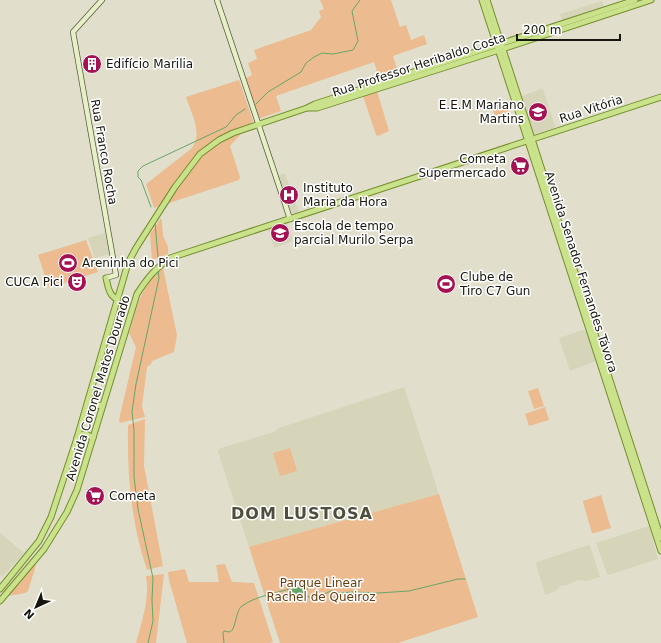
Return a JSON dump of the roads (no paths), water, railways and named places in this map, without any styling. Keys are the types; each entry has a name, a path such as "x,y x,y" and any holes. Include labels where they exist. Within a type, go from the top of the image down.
{"main road":[{"name":"Rua Franco Rocha","path":"102,0 73,32 116,274 106,278"},
{"path":"217,0 290,219"},
{"name":"Avenida Senador Fernandes Távora","path":"482,0 500,47"},
{"name":"Avenida Senador Fernandes Távora","path":"487,0 500,47 661,551"},
{"name":"Rua Professor Heribaldo Costa","path":"592,17 635,0"},
{"name":"Rua Professor Heribaldo Costa","path":"125,272 136,248 175,187 200,154 219,140 233,133 315,104 414,75 592,17 651,0"},
{"name":"Rua Vitória","path":"530,140 661,97"},
{"name":"Avenida Senador Fernandes Távora","path":"530,140 661,538"},
{"name":"Avenida Coronel Matos Dourado","path":"0,601 44,549 67,512 93,438 137,294 152,272 170,258 530,140"},
{"name":"Avenida Coronel Matos Dourado","path":"0,589 35,546 47,526 77,438 125,272"},
{"path":"106,278 110,294 113,298 117,299"},
{"path":"89,397 89,401 94,406 102,405"},
{"path":"77,438 83,434 86,434 93,438"}],"waterway":[{"path":"256,104 268,92 301,72 306,63 314,57 322,53 333,54 353,50 358,41 352,11 360,0"},
{"path":"151,207 141,180 138,177 138,171 143,166 226,127 236,115 245,109"},
{"path":"155,223 158,257"},
{"path":"148,643 153,621 153,578 138,509 134,477 134,430 132,412 136,384 159,278 158,270"},
{"path":"304,595 308,597 321,596 331,591 341,593 409,591 458,579 465,579"},
{"path":"224,643 223,633 224,631 229,632 233,629 238,612 242,606 265,596 289,589 292,590"}],"place":[{"name":"Edifício Marilia","path":"92,64"},
{"name":"E.E.M Mariano Martins","path":"538,112"},
{"name":"Cometa Supermercado","path":"520,166"},
{"name":"Instituto Maria da Hora","path":"289,195"},
{"name":"Escola de tempo parcial Murilo Serpa","path":"280,233"},
{"name":"Areninha do Pici","path":"68,263"},
{"name":"CUCA Pici","path":"77,282"},
{"name":"Clube de Tiro C7 Gun","path":"446,284"},
{"name":"Cometa","path":"95,496"}],"district":[{"name":"DOM LUSTOSA","path":"302,513"}],"park label":[{"name":"Parque Linear Rachel de Queiroz","path":"321,590"}]}
